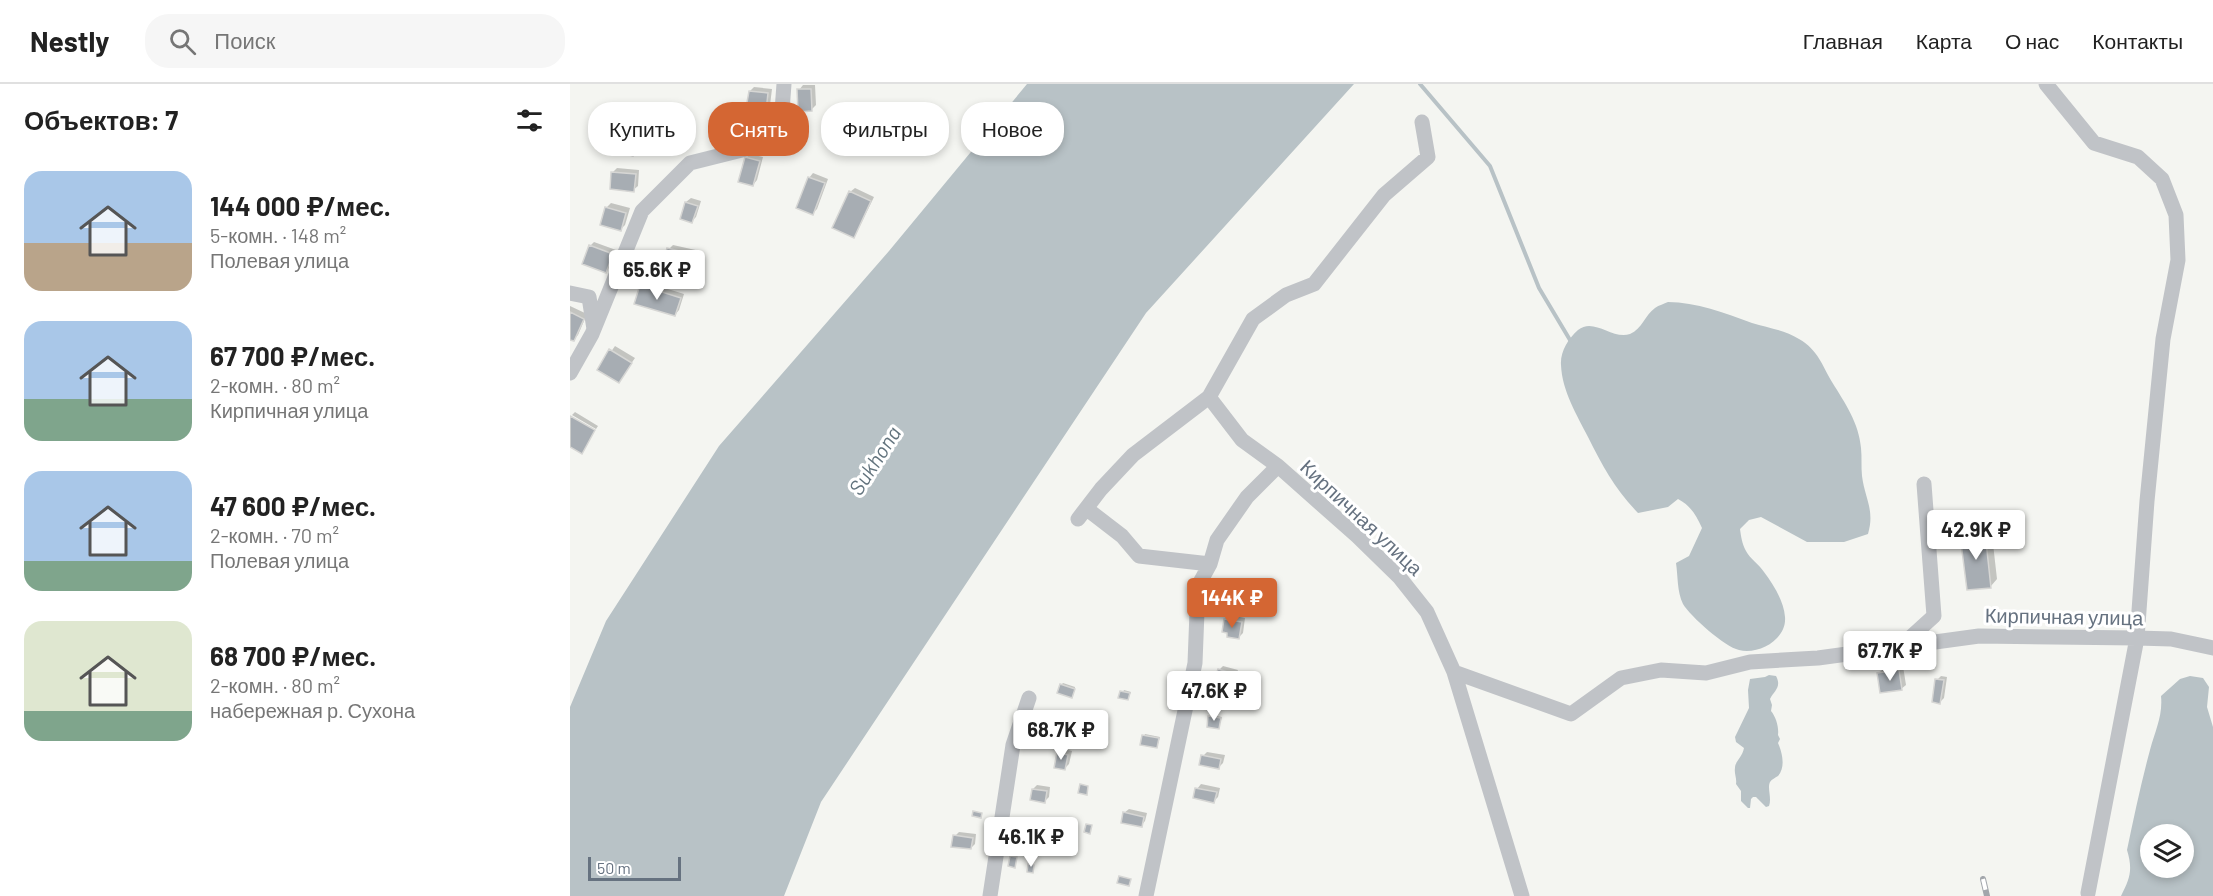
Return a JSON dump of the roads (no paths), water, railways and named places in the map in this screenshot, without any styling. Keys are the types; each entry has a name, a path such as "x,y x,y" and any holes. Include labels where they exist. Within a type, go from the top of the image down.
{"street":[{"path":"570,373 594,329 642,211 690,163 758,146 782,111 784,84"},
{"path":"2046,84 2094,143 2138,157 2162,179 2176,215 2178,260 2163,339 2147,501 2137,638 2088,893"},
{"path":"1210,564 1139,556 1122,536 1082,514 1101,489 1133,455 1209,397 1253,320 1286,295 1314,284 1384,195 1428,157 1422,122"},
{"path":"570,293 589,297 594,329"},
{"name":"Кирпичная улица","path":"1209,397 1242,440 1278,466 1357,536 1400,578 1427,612 1454,672 1571,714 1621,678 1661,670 1706,673 1750,662 1818,658 1979,636 2170,639 2213,648"},
{"path":"1146,896 1195,663 1198,586 1210,564 1217,540 1247,497 1278,466"},
{"path":"1900,646 1934,616 1924,484"},
{"path":"1454,672 1522,896"},
{"path":"990,896 1013,745 1029,698"}],"water":[{"name":"Sukhona","path":"1027,84 1354,84 1146,313 821,802 784,896 570,896 570,707 606,621 719,446 889,251 968,156 1064,156 1064,102 1012,102"},
{"path":"1668,302 1710,309 1788,333 1805,343 1819,358 1846,406 1860,439 1862,476 1870,511 1868,534 1844,542 1807,542 1761,517 1749,520 1740,529 1742,540 1750,557 1762,569 1783,605 1785,617 1781,632 1777,638 1763,648 1747,651 1733,648 1700,623 1683,604 1676,563 1689,556 1702,528 1698,519 1690,508 1678,499 1668,507 1638,513 1604,468 1564,384 1561,365 1563,351 1578,330 1590,326 1617,334 1630,334 1638,329 1655,308"},
{"path":"1776,676 1778,680 1777,689 1770,699 1771,711 1777,722 1780,739 1778,743 1783,764 1778,776 1770,782 1769,806 1766,807 1756,797 1753,797 1750,808 1748,808 1741,801 1741,791 1736,784 1735,766 1744,748 1736,742 1735,737 1749,708 1750,679"},
{"path":"2190,676 2203,678 2209,687 2207,707 2213,727 2213,896 2121,896 2130,874 2127,850 2160,717 2161,696 2180,679"}],"waterway":[{"path":"1420,84 1490,166 1539,288 1570,340"}],"railway":[{"path":"1983,879 1987,896"}]}
